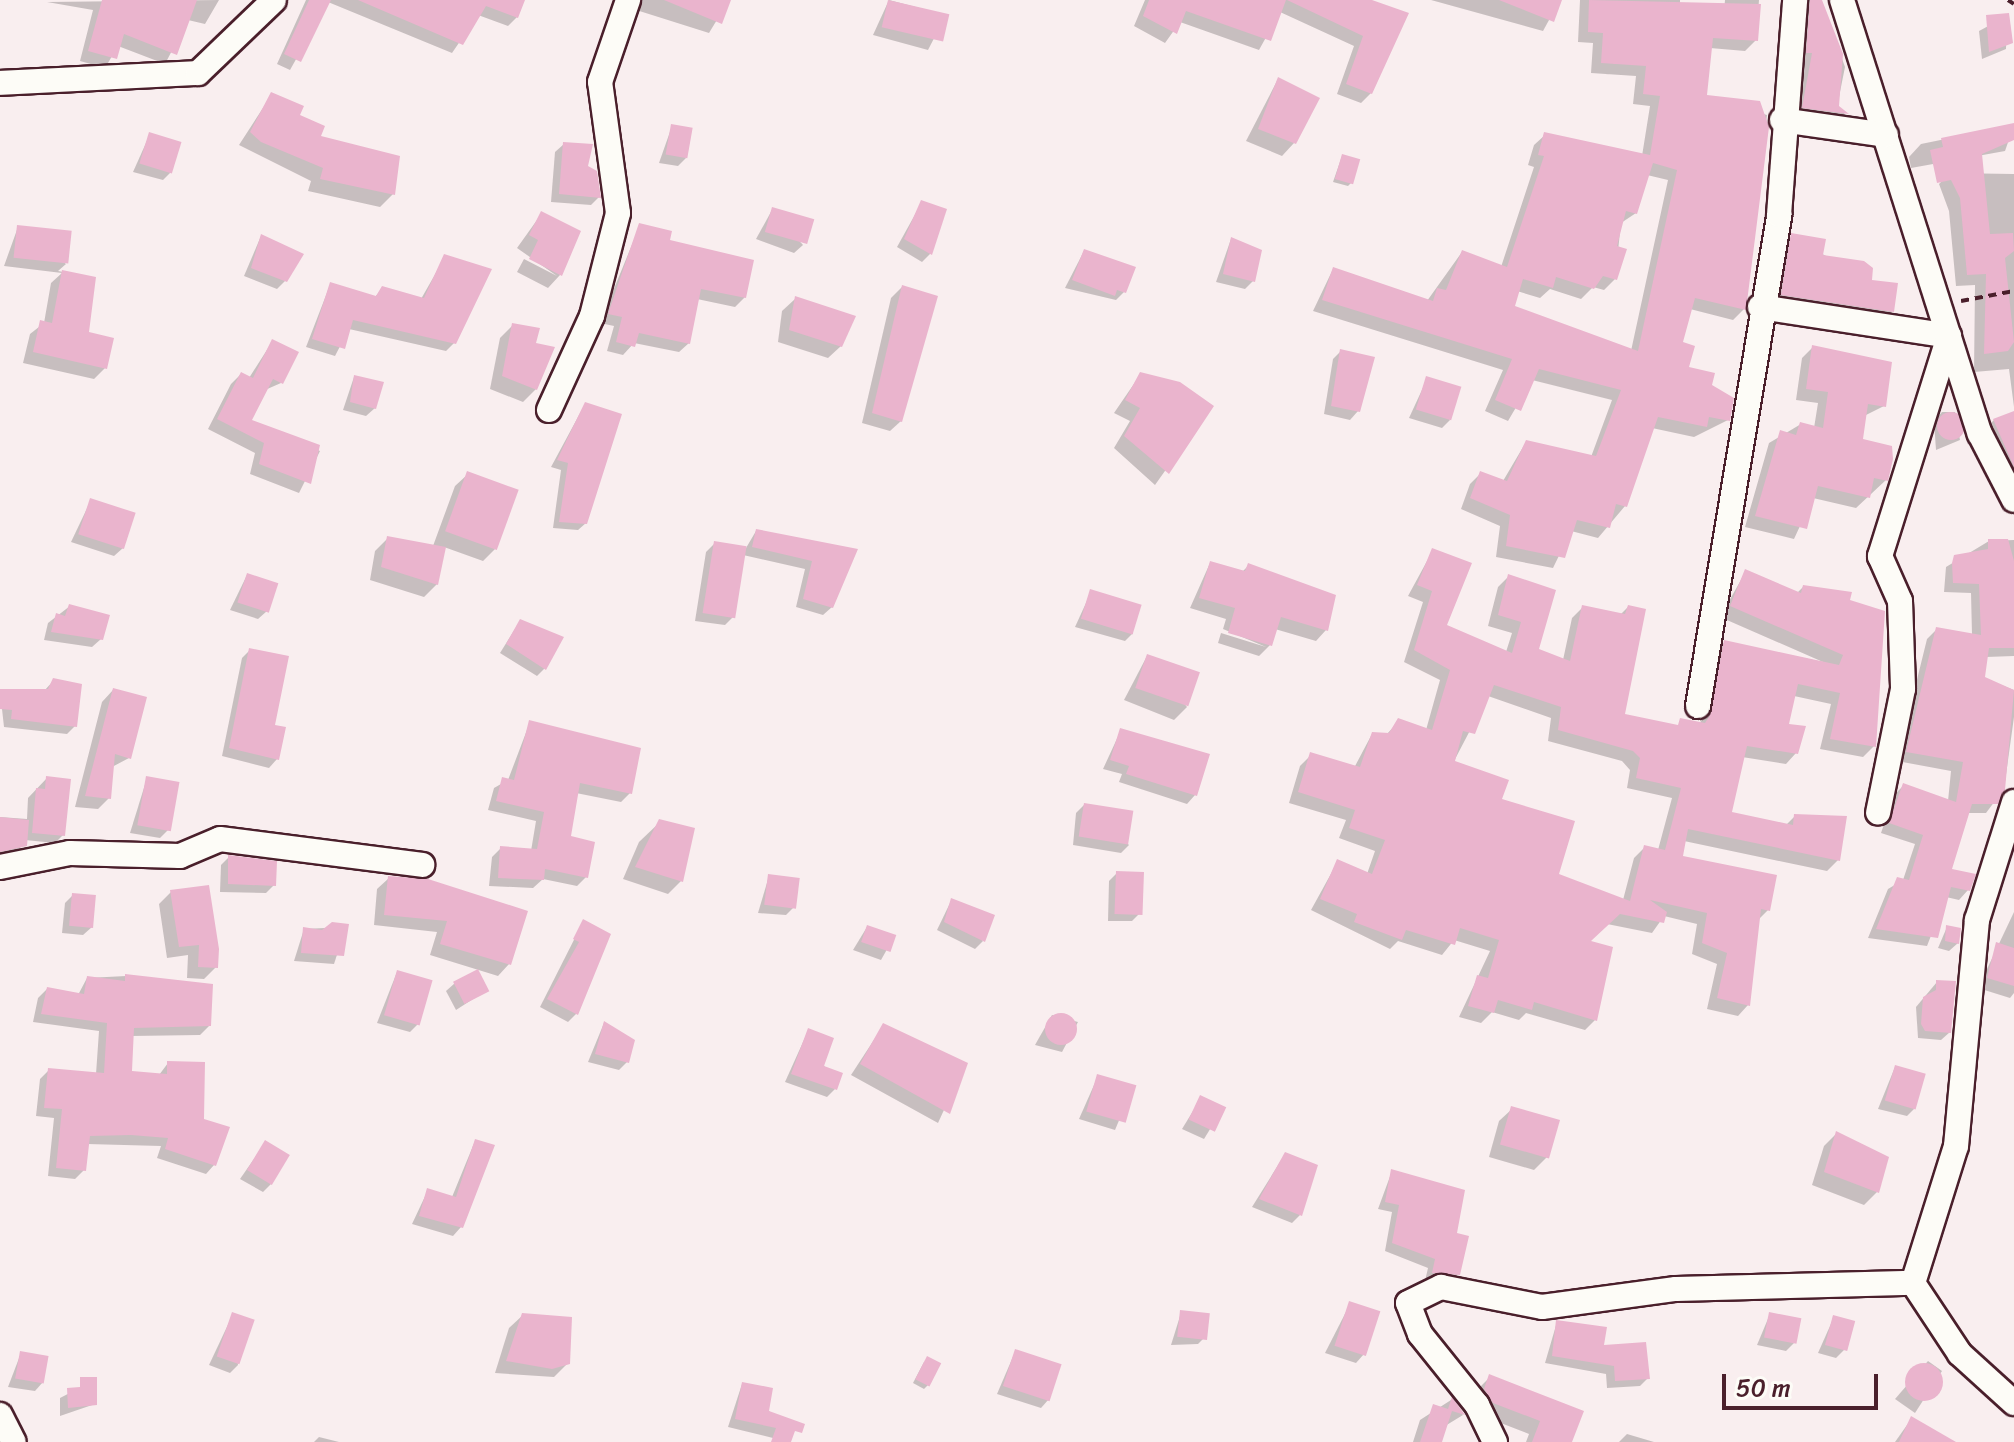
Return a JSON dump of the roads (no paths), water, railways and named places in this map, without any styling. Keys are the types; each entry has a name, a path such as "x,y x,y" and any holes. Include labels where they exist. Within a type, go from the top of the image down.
{"street":[{"path":"0,83 198,73 274,0"},
{"path":"549,410 592,316 618,213 600,82 628,0"},
{"path":"1698,706 1727,563 1760,307 1779,215 1782,120 1795,0"},
{"path":"1842,0 1980,434 2014,500"},
{"path":"1782,120 1886,135"},
{"path":"1760,307 1949,336"},
{"path":"1878,813 1903,689 1900,601 1880,556 1949,336"},
{"path":"1913,1283 1956,1146 1977,920 2014,802"},
{"path":"0,867 70,853 180,856 220,839 422,865"},
{"path":"1913,1283 1960,1354 2014,1403"},
{"path":"1495,1442 1477,1405 1420,1334 1408,1303 1441,1287 1542,1307 1676,1289 1913,1283"},
{"path":"0,1415 14,1442"}]}
